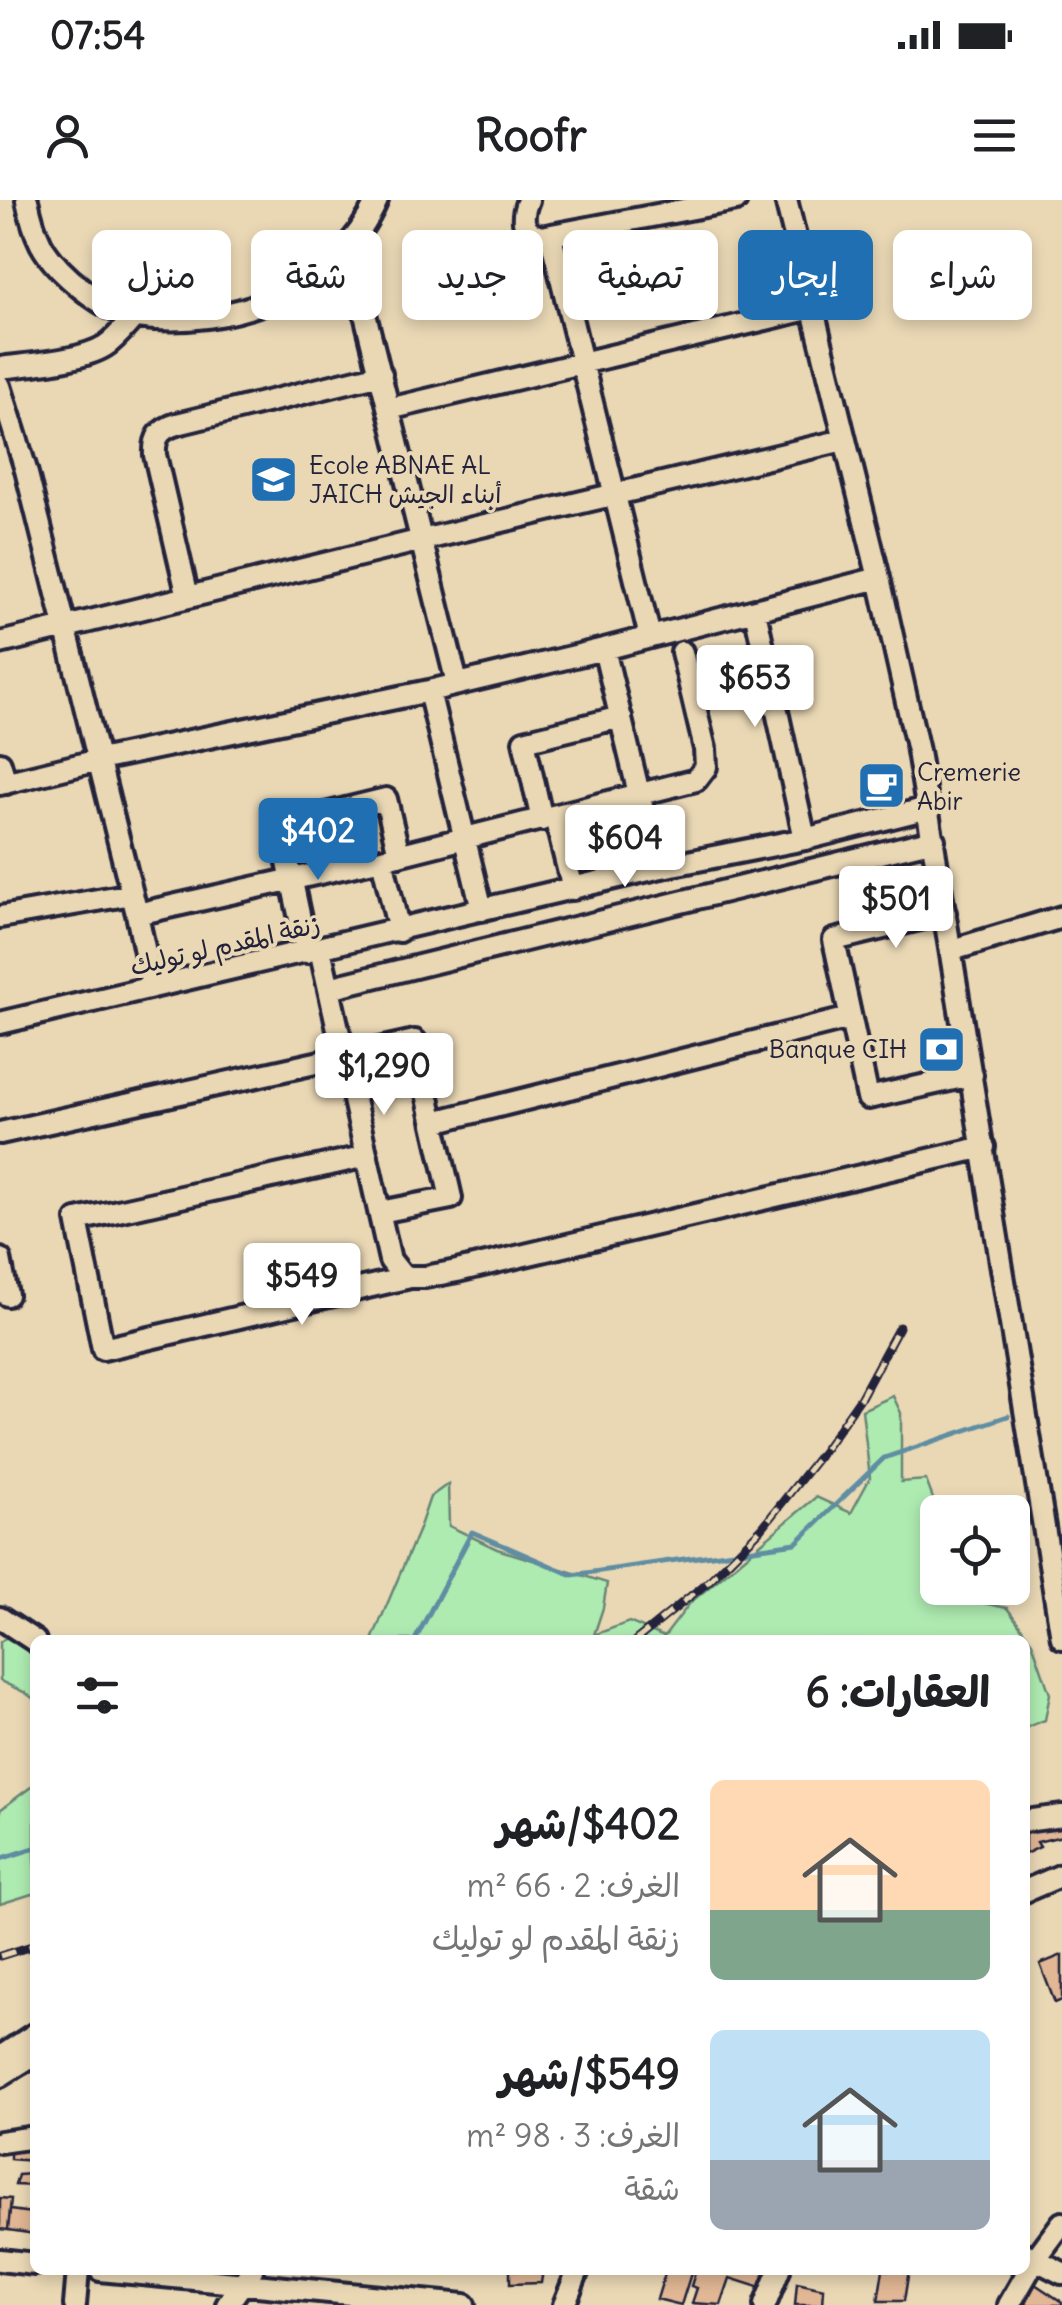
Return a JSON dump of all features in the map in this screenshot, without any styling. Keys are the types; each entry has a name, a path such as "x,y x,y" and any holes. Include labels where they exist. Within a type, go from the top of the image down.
{"street":[{"path":"27,200 40,244 52,261 92,295"},
{"path":"358,230 377,200"},
{"path":"528,200 523,214 526,229 533,235 551,237 736,200"},
{"path":"786,200 793,230"},
{"path":"551,237 650,637"},
{"path":"0,368 94,352 113,340 131,320"},
{"path":"367,320 457,683"},
{"path":"389,409 763,320"},
{"path":"815,320 879,578 934,840 1062,1638"},
{"path":"188,596 154,455 157,435 169,426 381,374"},
{"path":"0,386 26,470 152,986"},
{"path":"0,643 844,440"},
{"path":"2,777 429,691 879,578"},
{"path":"755,611 804,839"},
{"path":"604,650 657,868"},
{"path":"0,918 134,904 292,880 696,780 706,768 705,749 682,652"},
{"path":"429,691 482,910"},
{"path":"573,889 524,741 621,716"},
{"path":"399,930 386,798 280,825 292,880 328,988 390,1260 401,1274 425,1277 456,1271 984,1147"},
{"name":"زنقة المقدم لو توليك","path":"0,1023 928,808"},
{"path":"328,988 934,840"},
{"path":"946,914 834,940 868,1098 972,1075"},
{"path":"952,950 1062,917"},
{"path":"434,1122 850,1018"},
{"path":"0,1133 416,1040 450,1198 380,1212"},
{"path":"367,1156 77,1220 103,1349 410,1276"},
{"path":"0,1259 8,1294"},
{"path":"0,1618 30,1638"},
{"path":"1030,1820 1062,1816"},
{"path":"1030,1889 1062,1874"},
{"path":"0,2058 30,2037"},
{"path":"0,2076 30,2057"},
{"path":"0,2142 30,2138"},
{"path":"1062,2223 1030,2256 1062,2273"},
{"path":"0,2260 30,2263"},
{"path":"75,2305 78,2275"},
{"path":"177,2275 238,2279 365,2300 464,2305"},
{"path":"564,2305 576,2275"},
{"path":"765,2305 777,2275"},
{"path":"1010,2305 1022,2275"},
{"path":"218,2305 238,2279"},
{"path":"227,2305 238,2279"}],"green space":[{"path":"893,1396 901,1413 901,1482 926,1480 932,1495 920,1495 920,1605 1007,1608 1027,1635 666,1635 690,1603 816,1497 851,1513 870,1478 862,1410"},
{"path":"448,1484 449,1526 497,1549 607,1583 594,1635 374,1635 430,1497"},
{"path":"629,1622 659,1635 594,1635"},
{"path":"9,1635 30,1651 30,1696 0,1681 0,1642"},
{"path":"1030,1639 1032,1642 1050,1694 1045,1720 1030,1726"},
{"path":"30,1788 30,1895 0,1904 0,1810"}],"building":[{"path":"1062,1819 1062,1836 1037,1842 1040,1847 1030,1852 1030,1822"},
{"path":"1062,1955 1062,2000 1055,2003 1040,1964"},
{"path":"30,2141 30,2161 10,2159 10,2143"},
{"path":"30,2174 30,2186 15,2185 18,2175"},
{"path":"0,2198 11,2199 8,2230 0,2229"},
{"path":"10,2210 30,2213 30,2233 8,2230"},
{"path":"510,2275 542,2275 541,2283 510,2284"},
{"path":"664,2275 690,2275 681,2305 657,2299"},
{"path":"694,2275 769,2275 764,2289 730,2278 721,2305 692,2303 697,2288 691,2286"},
{"path":"882,2275 908,2275 904,2301 878,2301"},
{"path":"797,2283 824,2289 823,2305 795,2305"},
{"path":"1035,2284 1062,2302 1062,2305 1025,2305"}],"waterway":[{"path":"418,1635 472,1532 572,1575 796,1543 884,1458 1008,1416"},
{"path":"0,1859 30,1850"}],"railway":[{"path":"642,1635 708,1582 762,1528 861,1397 899,1327"},
{"path":"0,1956 30,1947"}],"place":[{"name":"Ecole ABNAE AL JAICH أبناء الجيش","path":"274,479"},
{"name":"Cremerie Abir","path":"882,786"},
{"name":"Banque CIH","path":"942,1049"}]}
